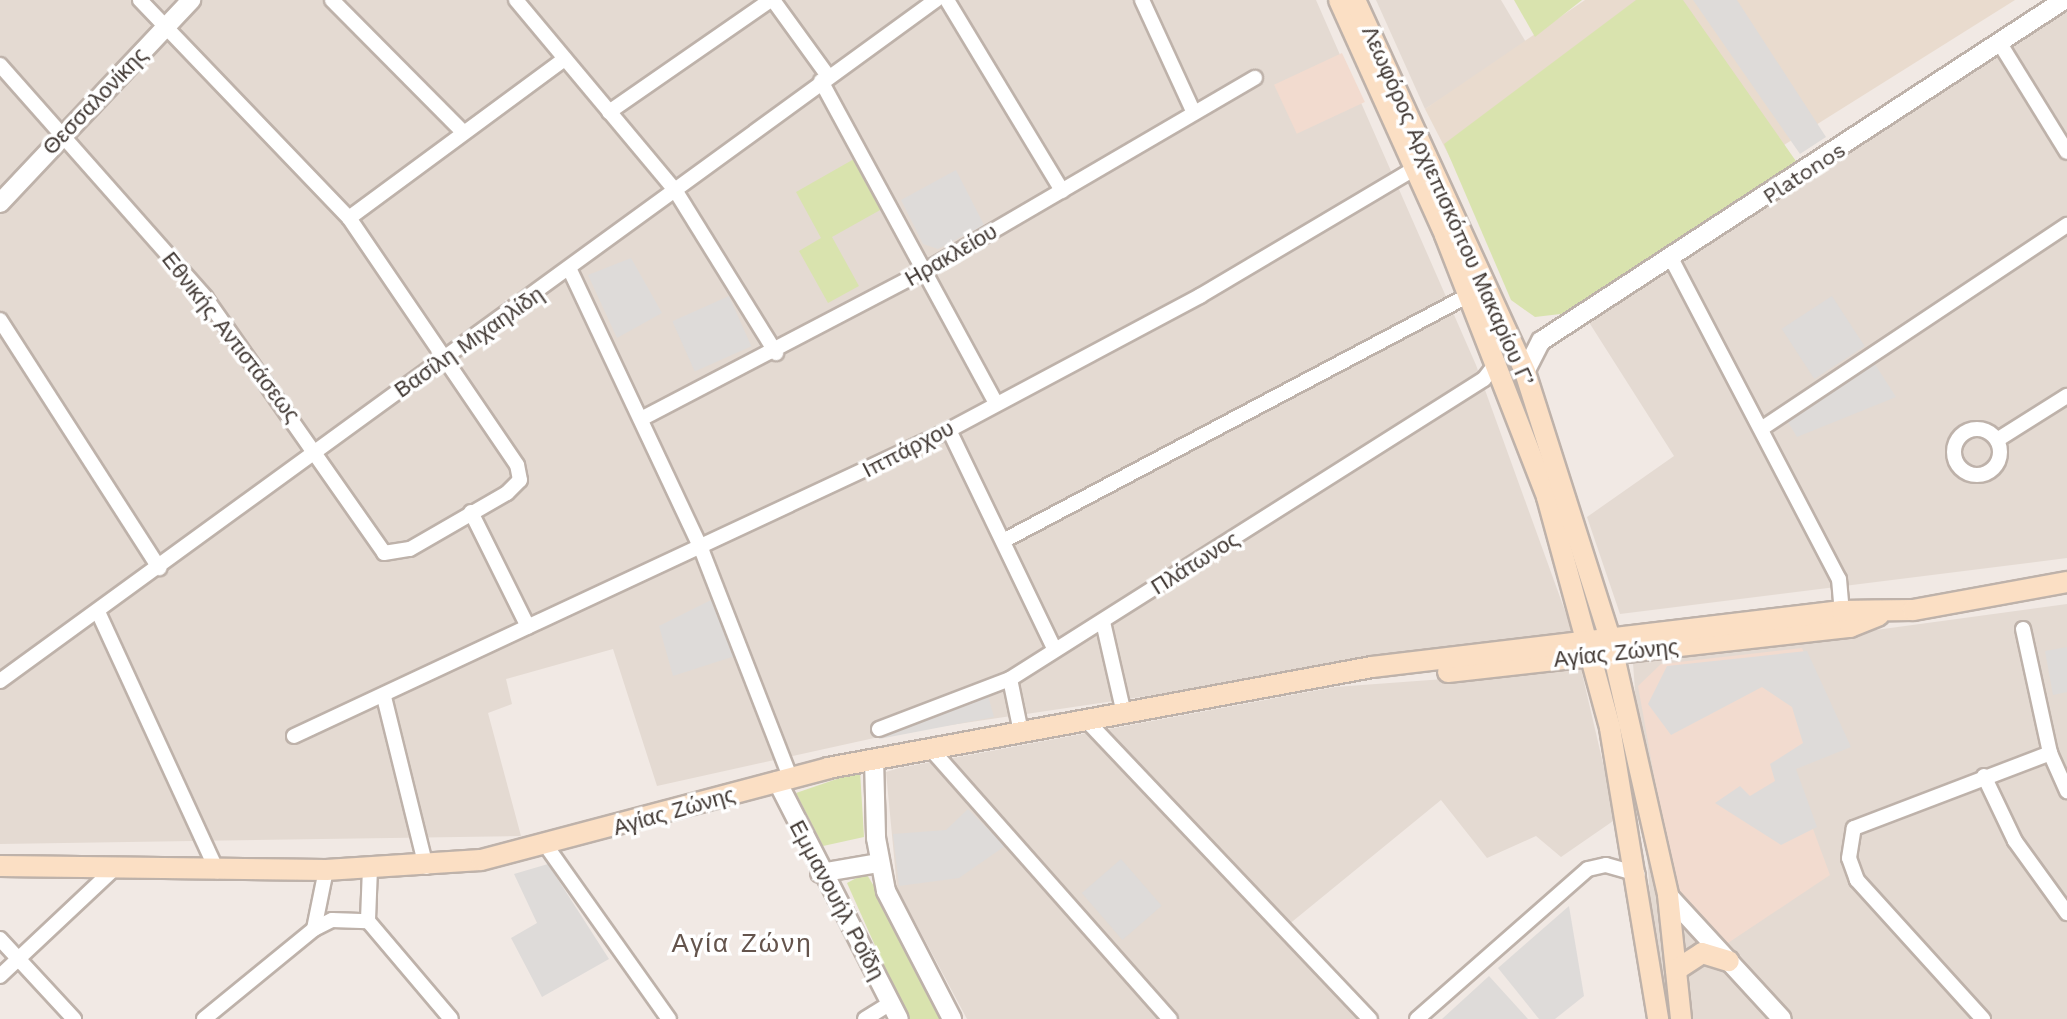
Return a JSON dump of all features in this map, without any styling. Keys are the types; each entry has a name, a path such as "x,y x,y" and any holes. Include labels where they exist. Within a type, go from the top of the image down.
{"main road":[{"name":"Λεωφόρος Αρχιεπισκόπου Μακαρίου Γ’","path":"1339,0 1416,168 1547,497 1590,648 1638,874 1658,1019"},
{"name":"Λεωφόρος Αρχιεπισκόπου Μακαρίου Γ’","path":"1355,0 1525,372 1612,646 1668,895 1681,1019"},
{"name":"Αγίας Ζώνης","path":"1612,646 1842,611 1889,611 2067,582"},
{"name":"Αγίας Ζώνης","path":"0,866 217,871 426,867 547,847 784,779 874,759 1341,676 1590,648 1850,627 1889,611"},
{"path":"1676,970 1702,953 1729,961"}],"street":[{"path":"140,0 165,29 283,142 349,218 449,356 514,460 520,480 471,512 528,627"},
{"name":"Θεσσαλονίκης","path":"0,203 191,0"},
{"path":"332,0 463,132"},
{"path":"609,112 772,0 824,78 995,402"},
{"name":"Βασίλη Μιχαηλίδη","path":"2,674 99,614 318,450 570,270 824,78 936,0"},
{"path":"947,0 1062,191"},
{"path":"1142,0 1194,113"},
{"name":"Platonos","path":"1541,341 1672,260 2064,0"},
{"path":"525,3 565,59 675,190 776,353"},
{"path":"1999,42 2067,152"},
{"path":"349,218 565,59"},
{"name":"Εθνικής Αντιστάσεως","path":"0,65 205,297 318,450 382,551 410,549 471,512"},
{"name":"Ηρακλείου","path":"641,419 776,353 926,270 1255,78"},
{"name":"Ιππάρχου","path":"294,736 384,697 528,627 702,551 949,430 995,402 1200,296 1416,168"},
{"path":"1761,429 2067,225"},
{"path":"1672,260 1839,579 1842,611"},
{"path":"570,270 702,551 784,779"},
{"path":"1003,541 1469,295"},
{"path":"0,320 159,568"},
{"path":"1507,332 1541,341 1525,372"},
{"name":"Πλάτωνος","path":"879,729 1010,679 1484,379 1494,366"},
{"path":"1997,440 2067,396"},
{"path":"949,430 1055,650"},
{"path":"99,614 217,871"},
{"path":"1103,622 1124,714"},
{"path":"2023,629 2050,753 2067,791"},
{"path":"1010,679 1021,732"},
{"path":"384,697 426,867"},
{"path":"1087,721 1370,1019"},
{"path":"930,748 1170,1019"},
{"path":"1983,1019 1857,880 1849,858 1854,828 2050,753"},
{"path":"874,759 879,863 952,1019"},
{"path":"1984,776 2015,841 2067,913"},
{"name":"Εμμανουήλ Ροΐδη","path":"784,779 820,873 895,1011"},
{"path":"547,847 669,1019"},
{"path":"820,873 879,863"},
{"path":"1417,1019 1588,869 1606,865 1638,874"},
{"path":"370,868 368,921 451,1019"},
{"path":"0,976 114,869"},
{"path":"314,929 326,870"},
{"path":"1668,895 1782,1019"},
{"path":"204,1019 314,929 332,920 368,921"},
{"path":"0,939 74,1019"},
{"path":"865,1019 895,1011"}],"shaded area":[{"path":"0,0 1316,0 1476,365 1573,633 897,733 657,786 613,649 506,679 512,704 488,713 521,836 0,844"},
{"path":"1376,0 1501,0 1527,44 1425,109"},
{"path":"1585,0 2015,0 1539,299 1520,294 1425,109"},
{"path":"1693,0 1737,0 1826,137 1800,154"},
{"path":"2067,0 2067,558 1620,614 1587,517 1674,456 1585,316"},
{"path":"1342,53 1365,102 1297,134 1274,85"},
{"path":"956,170 984,225 938,249 923,244 901,200"},
{"path":"631,258 662,313 617,338 588,275"},
{"path":"729,296 751,346 695,371 672,321"},
{"path":"1832,296 1865,346 1814,379 1782,329"},
{"path":"1873,361 1896,397 1797,437 1785,417"},
{"path":"713,599 738,655 673,676 659,626"},
{"path":"2067,604 2067,1019 1659,1019 1633,663"},
{"path":"2067,647 2067,692 2053,695 2045,651"},
{"path":"1802,648 1845,748 1789,764 1830,875 1725,945 1674,887 1638,686 1661,664"},
{"path":"1807,651 1851,747 1796,769 1817,827 1781,845 1715,803 1740,786 1750,796 1775,781 1770,764 1803,743 1792,707 1762,687 1671,735 1648,704 1667,666"},
{"path":"1581,669 1616,819 1561,857 1536,836 1487,858 1441,800 1282,930 1358,1019 967,1019 897,888 886,772 1335,687"},
{"path":"985,685 994,717 879,739 875,726"},
{"path":"968,809 1005,846 959,878 899,886 893,834 946,830"},
{"path":"1121,859 1162,906 1122,940 1082,893"},
{"path":"548,864 609,959 542,997 511,938 537,923 514,874"},
{"path":"1569,906 1584,996 1555,1019 1539,1019 1498,968"},
{"path":"1489,976 1528,1019 1442,1019"}],"green space":[{"path":"1514,0 1582,0 1535,37"},
{"path":"1636,0 1683,0 1798,164 1569,313 1535,317 1511,300 1444,144"},
{"path":"854,159 882,209 832,237 859,286 828,303 799,251 821,238 796,192"},
{"path":"860,771 864,837 823,846 796,793"},
{"path":"866,873 942,1019 908,1019 847,883"}],"district":[{"name":"Αγία Ζώνη","path":"742,944"}]}
